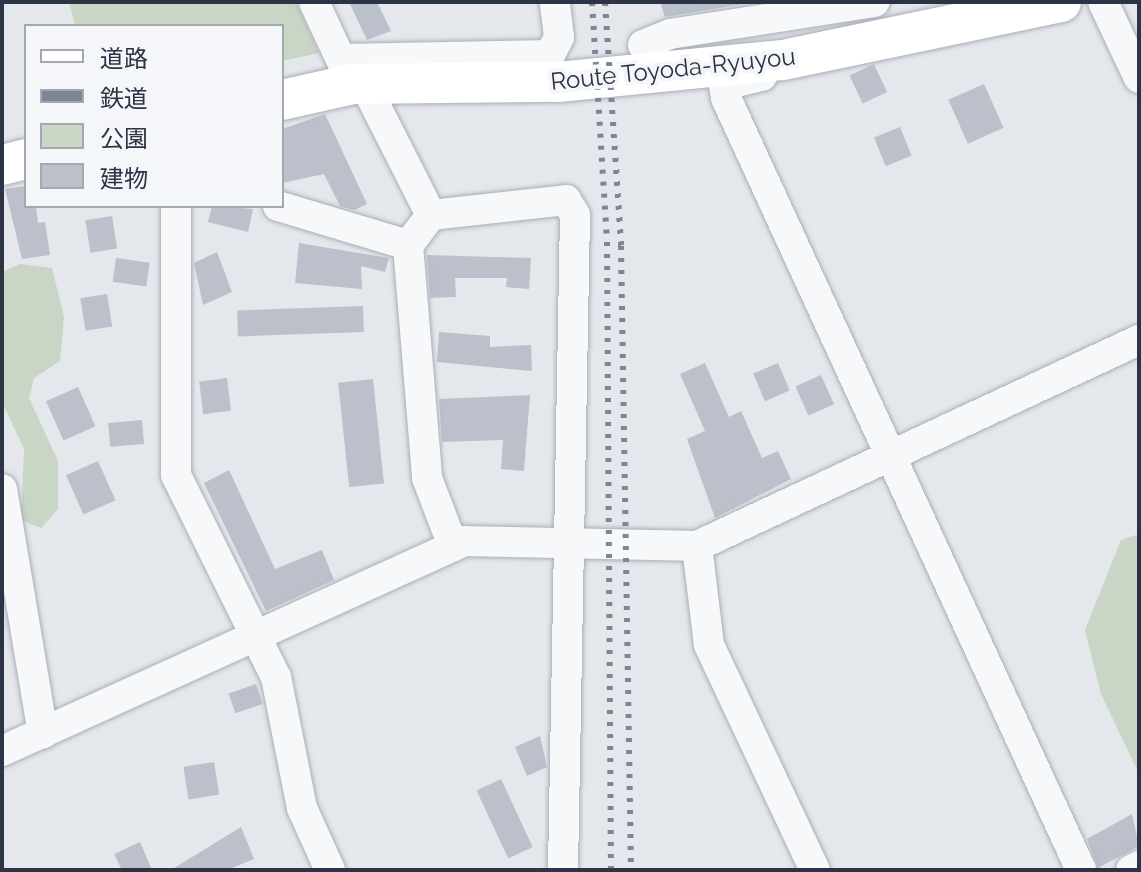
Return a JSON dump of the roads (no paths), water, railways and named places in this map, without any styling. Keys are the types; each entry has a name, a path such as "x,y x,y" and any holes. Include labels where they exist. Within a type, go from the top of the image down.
{"main road":[{"name":"Route Toyoda-Ryuyou","path":"284,99 353,77 558,82 822,52 1042,4"},
{"path":"2,165 24,160"}],"street":[{"path":"314,2 431,215"},
{"path":"353,77 550,55 559,37 555,2"},
{"path":"643,45 670,34 875,2"},
{"path":"1103,2 1139,78"},
{"path":"822,52 822,67 735,80 724,85 726,98 1081,870"},
{"path":"453,546 427,478 408,245 431,215 566,200 575,215 572,543 563,870"},
{"path":"176,208 176,475 276,677 302,808 330,870"},
{"path":"284,208 408,245"},
{"path":"2,751 453,546 572,543 697,546 1139,340"},
{"path":"2,489 43,734"},
{"path":"697,546 709,645 815,870"},
{"path":"1131,870 1139,866"}],"railway":[{"path":"592,2 607,242 611,870"},
{"path":"605,2 621,246 631,870"}]}
